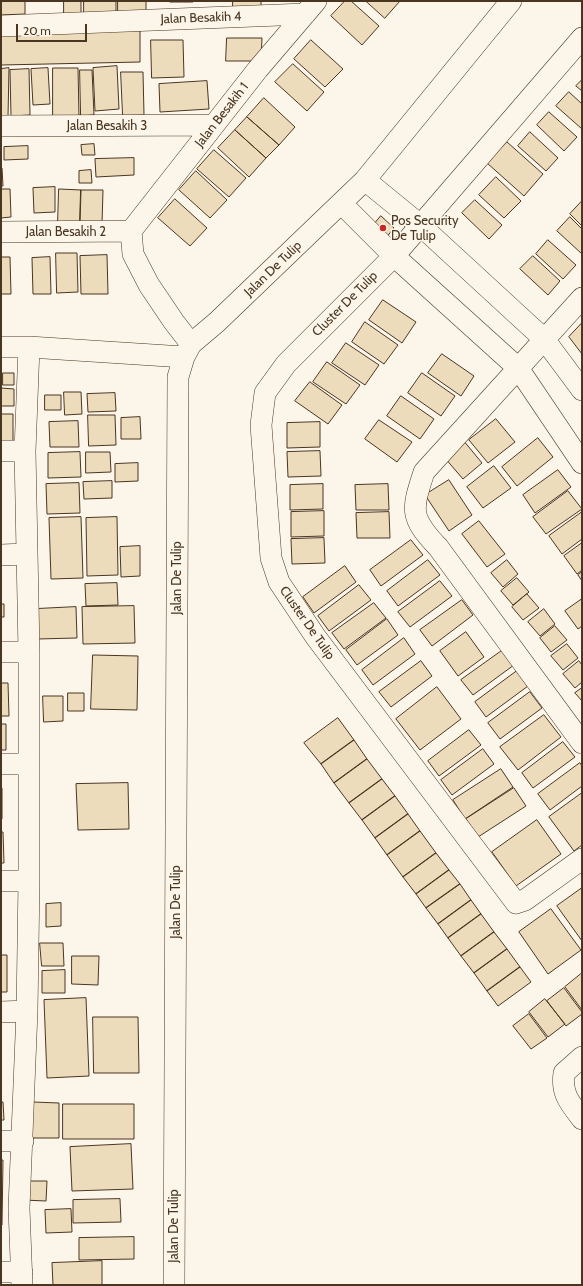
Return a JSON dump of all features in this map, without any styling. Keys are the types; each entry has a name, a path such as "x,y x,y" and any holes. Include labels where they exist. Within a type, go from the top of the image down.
{"street":[{"name":"Jalan De Tulip","path":"174,1285 178,377 187,350 365,180 511,1"},
{"name":"Jalan Besakih 4","path":"1,26 279,8 311,8"},
{"name":"Jalan Besakih 1","path":"130,231 258,70 311,8"},
{"name":"Cluster De Tulip","path":"582,38 394,256 286,364 265,393 261,426 271,558 279,582 315,636 516,903 524,900 582,859"},
{"name":"Jalan Besakih 3","path":"1,126 214,125"},
{"path":"365,180 420,225 544,339 582,390"},
{"path":"341,204 394,256 518,368 582,463"},
{"path":"1,347 187,350 174,322 149,285 133,254 130,231"},
{"name":"Jalan Besakih 2","path":"1,232 130,231"},
{"path":"582,298 424,472 414,506 416,516 423,532 438,546 582,743"},
{"path":"1,1272 22,1279 20,1208 30,881 29,652 25,452 29,347"},
{"path":"1,451 25,452"},
{"path":"1,555 26,554"},
{"path":"1,652 29,652"},
{"path":"1,764 29,764"},
{"path":"1,881 30,881"},
{"path":"1,1012 27,1011"},
{"path":"582,1057 564,1072 562,1084 569,1102 582,1119"},
{"path":"1,1141 23,1141"}],"building":[{"path":"1,1 25,1 25,14 1,15"},
{"path":"64,1 81,1 81,17 64,17"},
{"path":"84,1 116,1 116,18 84,17"},
{"path":"118,1 146,1 146,18 118,17"},
{"path":"193,1 193,2 170,2"},
{"path":"233,1 261,1 261,11 233,12"},
{"path":"345,1 351,1 379,26 362,45 331,16"},
{"path":"366,1 400,1 385,18"},
{"path":"140,31 140,62 1,65 1,33"},
{"path":"227,38 262,38 261,61 226,61"},
{"path":"151,40 183,40 184,77 152,78"},
{"path":"311,40 343,69 325,87 294,59"},
{"path":"293,64 324,92 307,111 275,82"},
{"path":"117,66 119,109 95,111 93,68"},
{"path":"9,68 8,117 1,117 1,69"},
{"path":"48,68 50,104 33,105 31,69"},
{"path":"53,68 78,68 79,117 53,117"},
{"path":"29,69 30,115 11,116 10,70"},
{"path":"80,70 92,70 94,115 81,116"},
{"path":"121,72 143,72 144,115 123,116"},
{"path":"582,80 582,91 576,86"},
{"path":"207,81 209,109 160,112 159,84"},
{"path":"569,92 582,104 582,129 556,106"},
{"path":"264,98 295,127 279,145 247,117"},
{"path":"549,112 577,137 564,151 537,125"},
{"path":"247,117 279,145 266,158 235,130"},
{"path":"235,130 266,158 249,177 218,148"},
{"path":"530,132 558,158 546,171 518,146"},
{"path":"507,142 543,174 524,196 487,163"},
{"path":"94,144 95,155 82,155 81,145"},
{"path":"28,146 28,159 4,160 4,147"},
{"path":"214,150 246,178 229,197 197,169"},
{"path":"134,158 134,175 96,177 95,159"},
{"path":"2,168 3,186 1,186"},
{"path":"91,170 92,183 79,183 79,171"},
{"path":"196,171 227,200 210,218 179,190"},
{"path":"496,177 521,201 504,218 479,195"},
{"path":"55,187 55,212 34,213 33,188"},
{"path":"1,189 10,189 11,217 1,218"},
{"path":"59,189 81,190 80,223 58,223"},
{"path":"81,190 103,190 102,224 80,223"},
{"path":"175,199 207,228 190,246 158,218"},
{"path":"475,200 502,225 489,239 462,213"},
{"path":"582,201 582,226 570,214"},
{"name":"Pos Security De Tulip","path":"381,216 394,228 385,239 372,227"},
{"path":"570,217 582,229 582,254 557,231"},
{"path":"548,240 576,265 563,279 536,254"},
{"path":"56,253 77,253 78,292 57,293"},
{"path":"107,255 108,294 81,294 80,256"},
{"path":"533,256 560,281 548,295 520,269"},
{"path":"1,257 10,257 11,294 1,294"},
{"path":"50,257 51,294 33,294 32,258"},
{"path":"383,300 416,322 402,343 369,320"},
{"path":"365,322 398,345 384,364 352,342"},
{"path":"582,323 582,354 569,337"},
{"path":"346,343 379,365 365,385 332,363"},
{"path":"442,354 474,376 461,396 428,373"},
{"path":"327,362 360,385 346,404 313,382"},
{"path":"3,373 14,373 14,385 3,385"},
{"path":"422,373 455,396 441,416 408,393"},
{"path":"310,382 342,405 328,424 295,401"},
{"path":"1,388 14,389 14,406 1,406"},
{"path":"64,392 81,392 82,414 65,415"},
{"path":"115,393 116,411 88,412 87,394"},
{"path":"45,395 61,395 61,410 45,410"},
{"path":"401,396 434,419 420,439 387,416"},
{"path":"1,414 13,414 13,443 1,443"},
{"path":"88,415 115,415 116,445 89,446"},
{"path":"140,417 141,439 121,439 121,418"},
{"path":"496,419 515,442 488,463 469,440"},
{"path":"379,420 412,442 397,462 365,439"},
{"path":"78,421 79,447 50,447 49,422"},
{"path":"320,422 320,447 287,448 287,423"},
{"path":"538,438 553,457 517,486 502,467"},
{"path":"463,440 482,463 463,479 444,457"},
{"path":"320,451 321,476 288,477 287,452"},
{"path":"80,452 81,477 48,478 48,453"},
{"path":"86,452 110,452 111,472 86,473"},
{"path":"138,463 138,481 115,482 115,464"},
{"path":"494,466 511,488 483,508 467,487"},
{"path":"558,470 571,487 535,513 523,495"},
{"path":"449,480 472,515 449,531 425,495"},
{"path":"112,481 112,498 84,499 83,482"},
{"path":"79,483 80,513 47,514 46,484"},
{"path":"323,484 323,509 290,510 290,485"},
{"path":"388,484 389,510 356,510 355,485"},
{"path":"568,491 582,509 546,534 533,517"},
{"path":"324,511 324,536 291,537 291,512"},
{"path":"389,512 390,538 357,538 356,513"},
{"path":"582,512 582,539 562,554 549,536"},
{"path":"81,517 83,578 51,579 49,518"},
{"path":"117,517 118,575 87,576 86,518"},
{"path":"479,521 505,554 487,567 462,534"},
{"path":"324,538 325,563 292,564 291,539"},
{"path":"411,540 423,555 381,586 370,570"},
{"path":"582,543 582,570 577,574 564,556"},
{"path":"140,546 140,576 121,577 120,547"},
{"path":"428,560 440,575 398,606 387,591"},
{"path":"507,560 518,574 503,587 491,573"},
{"path":"345,566 356,582 314,613 303,597"},
{"path":"582,572 582,581 578,575"},
{"path":"517,578 529,592 513,605 501,591"},
{"path":"440,581 452,596 410,627 398,612"},
{"path":"117,583 118,605 86,606 85,584"},
{"path":"359,585 371,600 329,631 318,616"},
{"path":"527,594 539,608 523,620 512,607"},
{"path":"582,599 582,626 578,629 565,611"},
{"path":"462,600 473,615 432,646 420,630"},
{"path":"374,603 386,618 344,649 332,633"},
{"path":"1,604 4,604 4,617 1,617"},
{"path":"134,606 135,643 83,644 82,607"},
{"path":"76,607 77,638 37,639 36,609"},
{"path":"544,609 555,624 540,636 528,622"},
{"path":"387,619 398,635 357,665 346,650"},
{"path":"555,626 567,640 551,652 540,638"},
{"path":"466,632 484,657 458,676 440,651"},
{"path":"404,638 415,654 373,685 362,670"},
{"path":"567,644 578,658 563,670 551,656"},
{"path":"503,650 514,665 473,695 461,680"},
{"path":"93,655 138,656 137,710 91,709"},
{"path":"421,661 432,676 391,707 379,692"},
{"path":"579,661 582,665 582,682 575,688 563,674"},
{"path":"517,671 528,686 486,717 475,702"},
{"path":"1,683 8,683 9,716 1,716"},
{"path":"437,687 461,719 420,750 396,719"},
{"path":"582,688 582,701 575,693"},
{"path":"530,692 542,708 500,739 488,723"},
{"path":"68,693 84,693 84,711 68,711"},
{"path":"43,696 63,696 63,721 44,722"},
{"path":"544,715 561,737 518,770 500,747"},
{"path":"338,718 354,740 321,764 304,743"},
{"path":"1,724 6,724 6,750 1,750"},
{"path":"469,730 481,745 439,776 428,761"},
{"path":"354,740 367,759 334,783 321,764"},
{"path":"563,742 575,757 533,788 522,773"},
{"path":"483,749 494,764 452,795 441,780"},
{"path":"367,759 382,779 349,803 334,783"},
{"path":"580,763 582,766 582,786 550,810 538,794"},
{"path":"501,769 513,787 465,819 453,800"},
{"path":"382,779 395,796 362,820 349,803"},
{"path":"128,783 129,829 78,830 76,784"},
{"path":"2,788 2,819 1,819"},
{"path":"514,788 526,806 478,837 466,819"},
{"path":"582,793 582,845 574,851 549,817"},
{"path":"395,796 408,814 375,838 362,820"},
{"path":"408,814 420,831 387,855 375,838"},
{"path":"537,820 561,854 516,886 492,852"},
{"path":"420,831 436,853 403,877 387,855"},
{"path":"1,832 3,832 4,863 1,863"},
{"path":"436,853 449,870 416,894 403,877"},
{"path":"449,870 460,884 426,908 416,894"},
{"path":"460,884 471,900 438,924 426,908"},
{"path":"582,888 582,941 557,906"},
{"path":"471,900 481,914 448,938 438,924"},
{"path":"61,903 61,926 46,927 46,904"},
{"path":"551,909 581,950 548,974 519,932"},
{"path":"481,914 494,932 461,956 448,938"},
{"path":"494,932 507,949 474,973 461,956"},
{"path":"40,943 63,943 64,966 42,966"},
{"path":"507,949 520,967 487,991 474,973"},
{"path":"1,955 7,955 7,992 1,992"},
{"path":"72,956 99,956 98,985 72,984"},
{"path":"520,967 531,982 498,1006 487,991"},
{"path":"65,970 65,993 42,993 42,971"},
{"path":"581,974 582,975 582,1010 565,987"},
{"path":"564,988 582,1012 582,1014 566,1026 547,1001"},
{"path":"86,998 89,1076 47,1078 44,1000"},
{"path":"545,999 565,1024 548,1037 529,1012"},
{"path":"529,1014 547,1038 531,1049 513,1026"},
{"path":"93,1017 138,1017 139,1073 94,1073"},
{"path":"1,1102 3,1102 4,1120 1,1120"},
{"path":"33,1102 59,1103 59,1138 32,1138"},
{"path":"63,1104 134,1104 134,1139 63,1139"},
{"path":"131,1144 133,1189 72,1191 70,1147"},
{"path":"1,1160 3,1160 2,1225 1,1225"},
{"path":"23,1181 47,1181 46,1201 23,1200"},
{"path":"120,1199 121,1222 73,1223 73,1200"},
{"path":"71,1209 72,1232 46,1233 45,1210"},
{"path":"134,1237 134,1259 79,1260 79,1238"},
{"path":"102,1261 102,1285 53,1285 52,1263"}],"place":[{"name":"Pos Security De Tulip","path":"383,228"}]}
